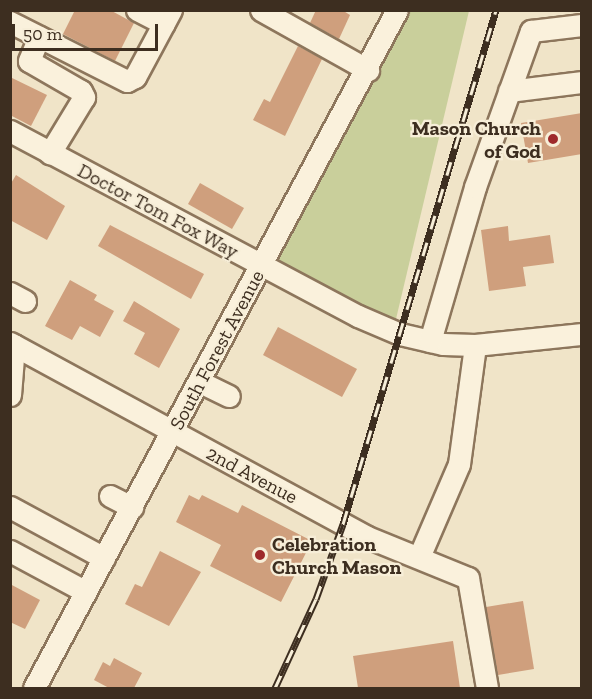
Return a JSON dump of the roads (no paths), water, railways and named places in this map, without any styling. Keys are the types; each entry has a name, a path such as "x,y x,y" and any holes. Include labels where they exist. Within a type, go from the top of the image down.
{"street":[{"path":"10,22 127,81 135,77 168,17 137,10"},
{"path":"261,10 368,70"},
{"name":"South Forest Avenue","path":"34,688 368,70 397,10"},
{"path":"430,341 475,187 531,31 582,25"},
{"path":"39,37 29,62 81,92 84,97 55,156"},
{"path":"509,91 582,82"},
{"name":"Doctor Tom Fox Way","path":"10,131 262,266 383,327 430,341 475,345 582,334"},
{"path":"10,395 12,344"},
{"name":"2nd Avenue","path":"12,344 367,537 468,578 487,688"},
{"path":"418,558 459,464 475,345"},
{"path":"200,382 229,396"},
{"path":"110,496 132,507"},
{"path":"10,507 104,558"},
{"path":"10,551 86,592"}],"railway":[{"path":"275,688 316,599 343,524 496,10"}],"place":[{"name":"Mason Church of God","path":"553,139"},
{"name":"Celebration Church Mason","path":"260,555"}]}
